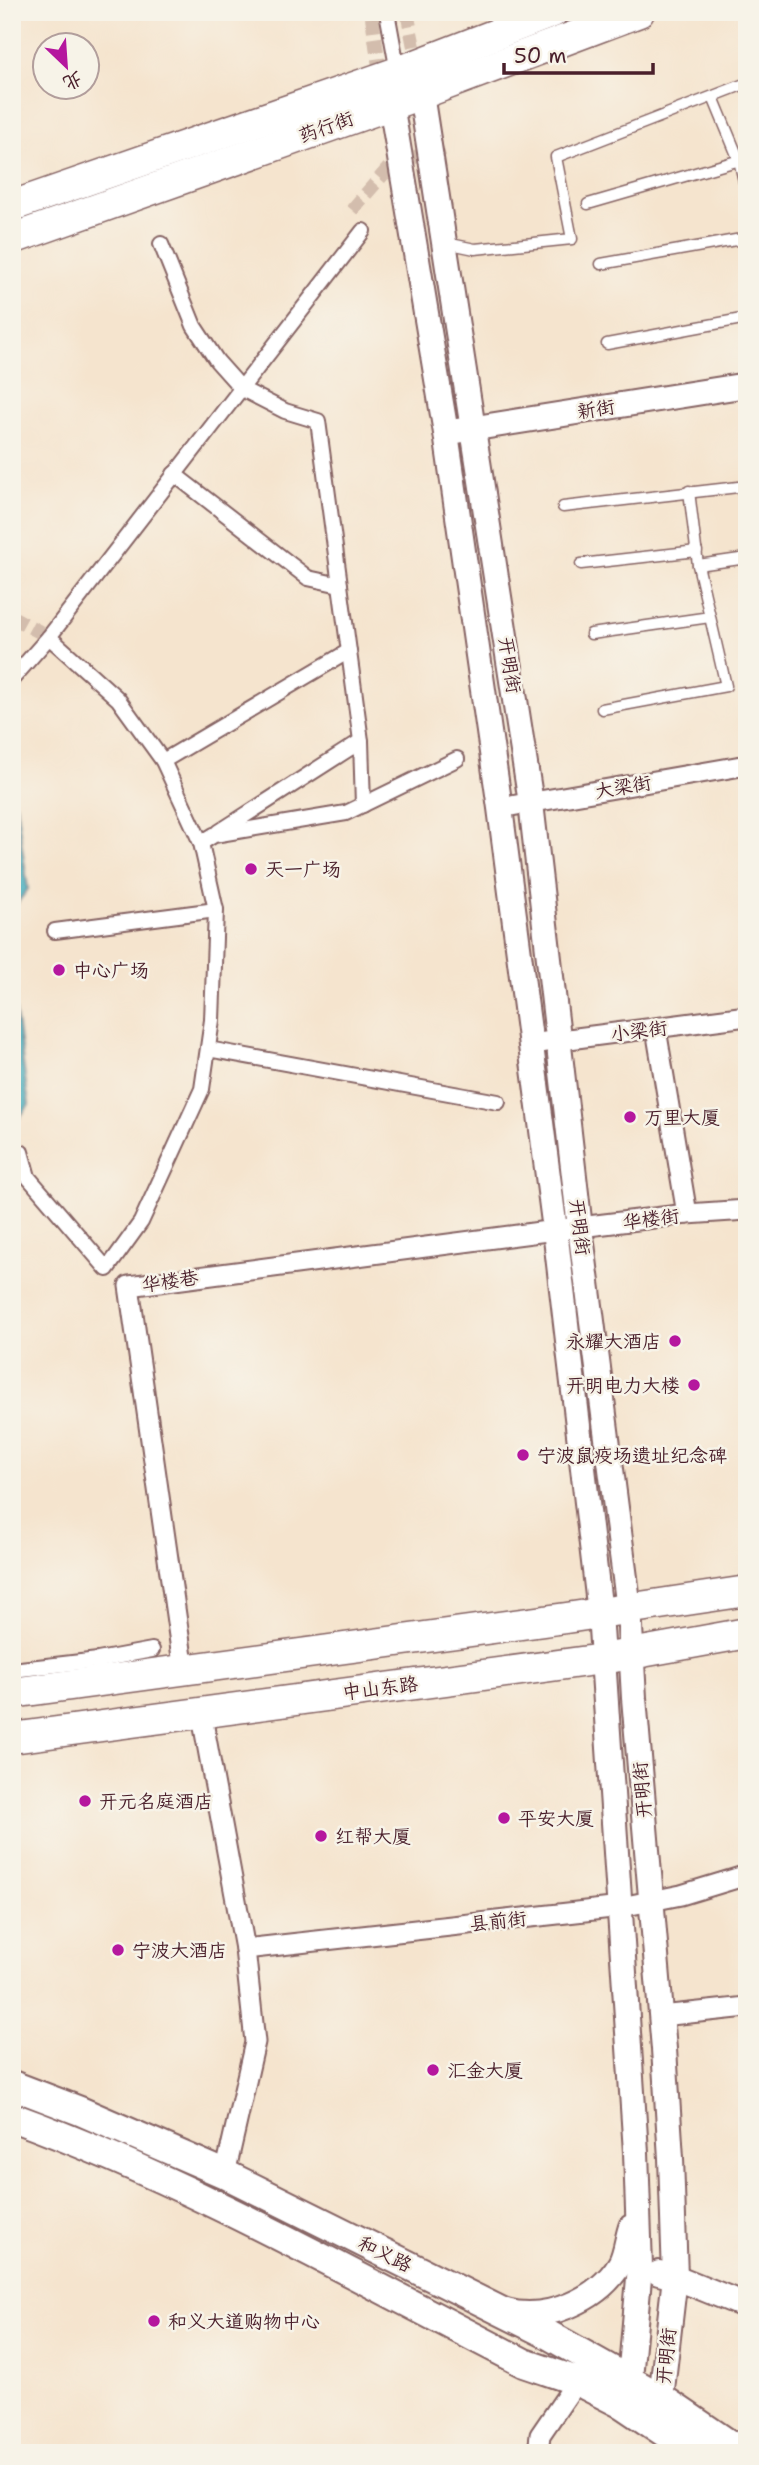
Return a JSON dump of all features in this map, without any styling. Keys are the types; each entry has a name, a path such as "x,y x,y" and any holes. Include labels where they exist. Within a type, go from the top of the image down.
{"main road":[{"name":"药行街","path":"12,206 398,72 554,12"},
{"name":"药行街","path":"12,239 421,94 639,12"},
{"path":"12,1693 747,1591"},
{"name":"中山东路","path":"12,1738 617,1656 747,1633"},
{"name":"和义路","path":"12,2085 80,2110 225,2174 496,2309 630,2379 742,2453"},
{"name":"和义路","path":"12,2117 69,2138 210,2202 524,2363 577,2381 622,2404 695,2453"}],"street":[{"name":"开明街","path":"387,12 398,72 391,104 446,433 500,808 555,1230 600,1613 617,1656 652,1902 670,2144 675,2277 661,2398"},
{"path":"398,72 421,94"},
{"name":"开明街","path":"421,94 531,803 580,1228 629,1609 617,1656 621,1907 640,2267 630,2379"},
{"path":"12,679 49,637 363,231"},
{"path":"161,244 194,326 217,361 242,389 285,411 318,421 361,741 363,805"},
{"name":"新街","path":"446,433 747,384"},
{"path":"174,474 308,578 340,585"},
{"path":"21,1152 28,1177 107,1269 141,1222 202,1089 215,982 216,910 207,839 163,761 118,699 49,637"},
{"path":"163,761 349,652"},
{"path":"207,839 361,741"},
{"path":"207,839 346,813 457,759"},
{"name":"大梁街","path":"500,808 747,765"},
{"path":"55,931 216,910"},
{"name":"小梁街","path":"530,1044 747,1016"},
{"path":"656,1029 687,1214"},
{"path":"208,1049 498,1102"},
{"name":"华楼街","path":"555,1230 687,1214 747,1210"},
{"name":"华楼巷","path":"184,1671 129,1286 555,1230"},
{"path":"12,1670 98,1660 152,1650"},
{"path":"201,1711 246,1949 255,2042 225,2174"},
{"name":"县前街","path":"246,1949 621,1907 652,1902 747,1875"},
{"path":"661,2015 747,2007"},
{"path":"496,2309 524,2316 557,2311 596,2291 620,2263 638,2203"},
{"path":"640,2267 675,2277 747,2306"},
{"path":"538,2453 540,2435 577,2381"}],"lane":[{"path":"445,243 475,249 572,239 556,157 747,83"},
{"path":"713,97 743,159 747,194"},
{"path":"588,204 743,159"},
{"path":"601,264 747,238"},
{"path":"607,344 747,318"},
{"path":"563,507 747,486"},
{"path":"602,709 726,686 698,565 689,491"},
{"path":"581,564 697,551"},
{"path":"698,565 747,558"},
{"path":"591,634 710,617"}],"water":[{"path":"12,802 16,804 28,889 12,910 12,877 16,872 12,853"},
{"path":"12,986 29,1105 18,1119 12,1113"}],"tunnel":[{"path":"407,12 418,67"},
{"path":"372,17 381,81"},
{"path":"352,210 393,163 444,149"},
{"path":"12,617 49,637"}],"place":[{"name":"天一广场","path":"251,869"},
{"name":"中心广场","path":"59,970"},
{"name":"万里大厦","path":"630,1117"},
{"name":"永耀大酒店","path":"675,1341"},
{"name":"开明电力大楼","path":"694,1385"},
{"name":"宁波鼠疫场遗址纪念碑","path":"523,1455"},
{"name":"开元名庭酒店","path":"85,1801"},
{"name":"平安大厦","path":"504,1818"},
{"name":"红帮大厦","path":"321,1836"},
{"name":"宁波大酒店","path":"118,1950"},
{"name":"汇金大厦","path":"433,2070"},
{"name":"和义大道购物中心","path":"154,2321"}]}
